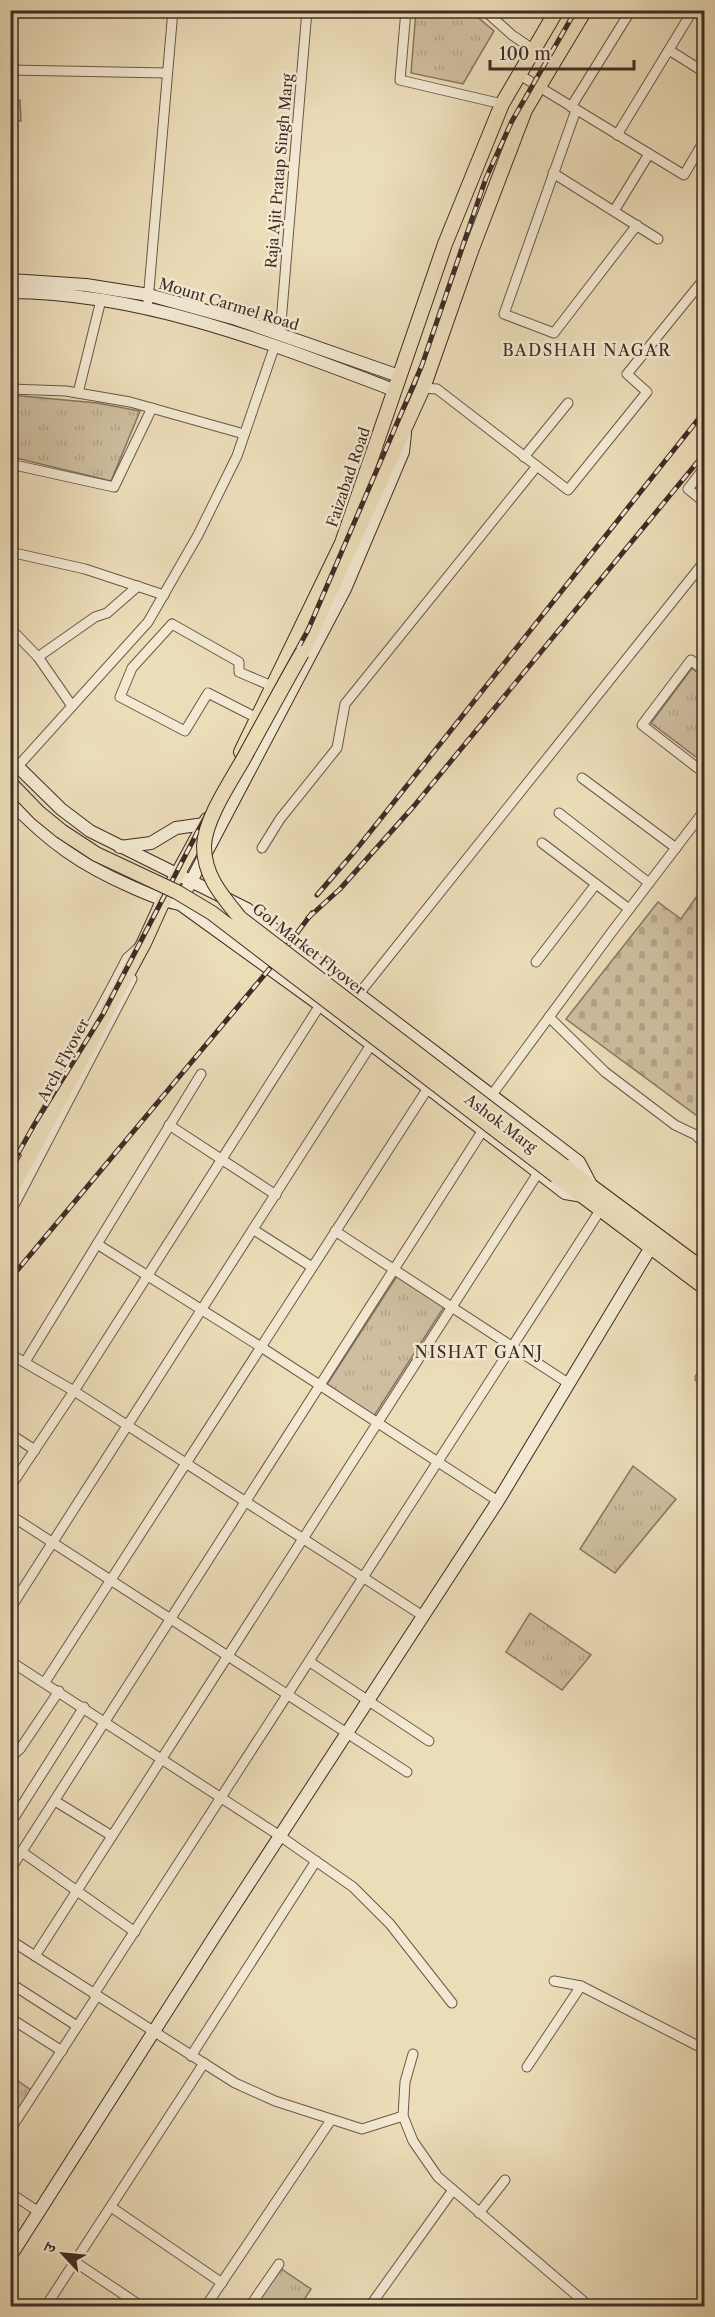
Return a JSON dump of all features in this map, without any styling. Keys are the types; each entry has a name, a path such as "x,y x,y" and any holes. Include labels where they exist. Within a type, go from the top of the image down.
{"main road":[{"name":"Faizabad Road","path":"144,943 163,901 274,687 342,543 445,244 502,104 557,10"},
{"path":"405,430 423,388 471,251 525,111 585,10"},
{"name":"Gol Market Flyover","path":"405,430 302,653 222,797 209,825 204,844 208,871 215,889 240,918 560,1171"},
{"name":"Gol Market Flyover","path":"10,783 39,813 96,854 177,892 212,913 588,1191"},
{"name":"Arch Flyover","path":"10,1192 144,943"},
{"name":"Ashok Marg","path":"588,1191 601,1209 705,1287"},
{"name":"Ashok Marg","path":"588,1191 705,1270"}],"street":[{"path":"148,308 173,10"},
{"name":"Raja Ajit Pratap Singh Marg","path":"13,767 148,622 198,535 237,456 278,340 308,10"},
{"path":"406,10 400,80 502,104"},
{"path":"484,10 512,35 534,50"},
{"path":"631,10 574,109 504,315 554,333 637,225"},
{"path":"617,135 693,10"},
{"path":"669,50 705,72"},
{"path":"10,70 167,73"},
{"path":"518,74 684,175 705,141"},
{"path":"614,211 649,154"},
{"path":"553,173 658,239"},
{"name":"Mount Carmel Road","path":"10,279 86,285 149,294 226,316 278,340 399,376"},
{"path":"423,388 436,389 568,490 647,392 627,374 705,279"},
{"path":"10,292 72,296 148,308 278,340 394,390"},
{"path":"78,393 101,300"},
{"path":"10,389 78,393 130,402 244,434"},
{"path":"524,457 568,403"},
{"path":"10,464 114,487 152,408"},
{"path":"10,801 56,844 97,872 163,901 180,904 345,589 403,452 405,430"},
{"path":"262,848 280,819 337,748 345,704 537,466"},
{"path":"705,468 688,489 705,502"},
{"path":"10,552 85,569 164,595"},
{"path":"358,995 705,562"},
{"path":"38,657 95,617 107,613 138,586"},
{"path":"148,622 164,633"},
{"path":"257,718 208,693 184,731 120,697 132,668 172,624 239,662 239,672 274,687"},
{"path":"10,628 38,657 72,706"},
{"path":"705,671 691,660 642,725 705,773"},
{"name":"Ashok Marg","path":"13,767 90,831 247,909 579,1162 588,1191 565,1193 320,1005 180,904"},
{"path":"582,778 676,848"},
{"path":"491,1096 629,909 705,811"},
{"path":"559,813 649,883"},
{"path":"120,847 151,843 176,828 204,824"},
{"path":"542,843 629,909"},
{"path":"536,962 596,884"},
{"path":"251,955 268,927"},
{"path":"10,1177 127,958 144,943"},
{"path":"10,1213 142,958 144,943"},
{"path":"282,977 302,951"},
{"path":"10,1487 74,1391 337,979"},
{"path":"549,1017 605,1072 675,1125 696,1135 705,1144"},
{"path":"10,1609 389,1019"},
{"path":"25,1362 201,1074"},
{"path":"45,1682 428,1088"},
{"path":"170,1125 276,1196"},
{"path":"10,1870 483,1130"},
{"path":"35,1956 538,1173"},
{"path":"10,2130 601,1209"},
{"path":"254,1230 312,1267"},
{"path":"335,1231 568,1383"},
{"path":"97,1244 261,1347 498,1502"},
{"path":"10,2257 153,2032 498,1502 651,1247"},
{"path":"10,1354 74,1391 423,1616"},
{"path":"10,1434 35,1450"},
{"path":"10,1515 407,1772"},
{"path":"10,1661 280,1836 353,1887 390,1924 452,2003"},
{"path":"310,1662 429,1741"},
{"path":"12,1753 59,1691"},
{"path":"10,1824 84,1707"},
{"path":"55,1801 112,1836"},
{"path":"22,1852 135,1932"},
{"path":"191,2056 316,1861"},
{"path":"10,1940 235,2083 275,2101 362,2129 403,2116"},
{"path":"554,1981 581,1986 705,2049"},
{"path":"10,1983 77,2026"},
{"path":"527,2067 581,1986"},
{"path":"10,2018 62,2051"},
{"path":"412,2054 405,2082 403,2116 413,2141 438,2177 588,2307"},
{"path":"46,2307 204,2063"},
{"path":"206,2307 331,2120"},
{"path":"479,2213 505,2180"},
{"path":"370,2307 453,2190"},
{"path":"10,2193 39,2212"},
{"path":"111,2207 222,2283"},
{"path":"75,2262 141,2307"},
{"path":"250,2307 279,2264"}],"green space":[{"path":"416,11 470,11 494,31 463,84 411,73"},
{"path":"11,100 20,100 21,121 11,121"},
{"path":"11,395 97,403 140,411 111,481 12,457"},
{"path":"692,668 704,678 704,763 651,723"},
{"path":"704,886 704,1121 566,1019 658,902 681,919"},
{"path":"397,1276 444,1307 374,1416 326,1386"},
{"path":"633,1466 676,1499 615,1573 580,1549"},
{"path":"530,1613 591,1655 562,1690 506,1652"},
{"path":"11,2076 31,2090 11,2121"},
{"path":"280,2268 311,2289 300,2306 253,2306"}],"railway":[{"path":"10,1168 103,1014 198,831 308,630 422,365 486,178 512,121 576,10"},
{"path":"317,895 355,851 704,412"},
{"path":"308,918 340,889 414,806 704,454"},
{"path":"10,1279 276,961 312,913"}],"district":[{"name":"BADSHAH NAGAR","path":"587,350"},
{"name":"NISHAT GANJ","path":"479,1352"}]}
